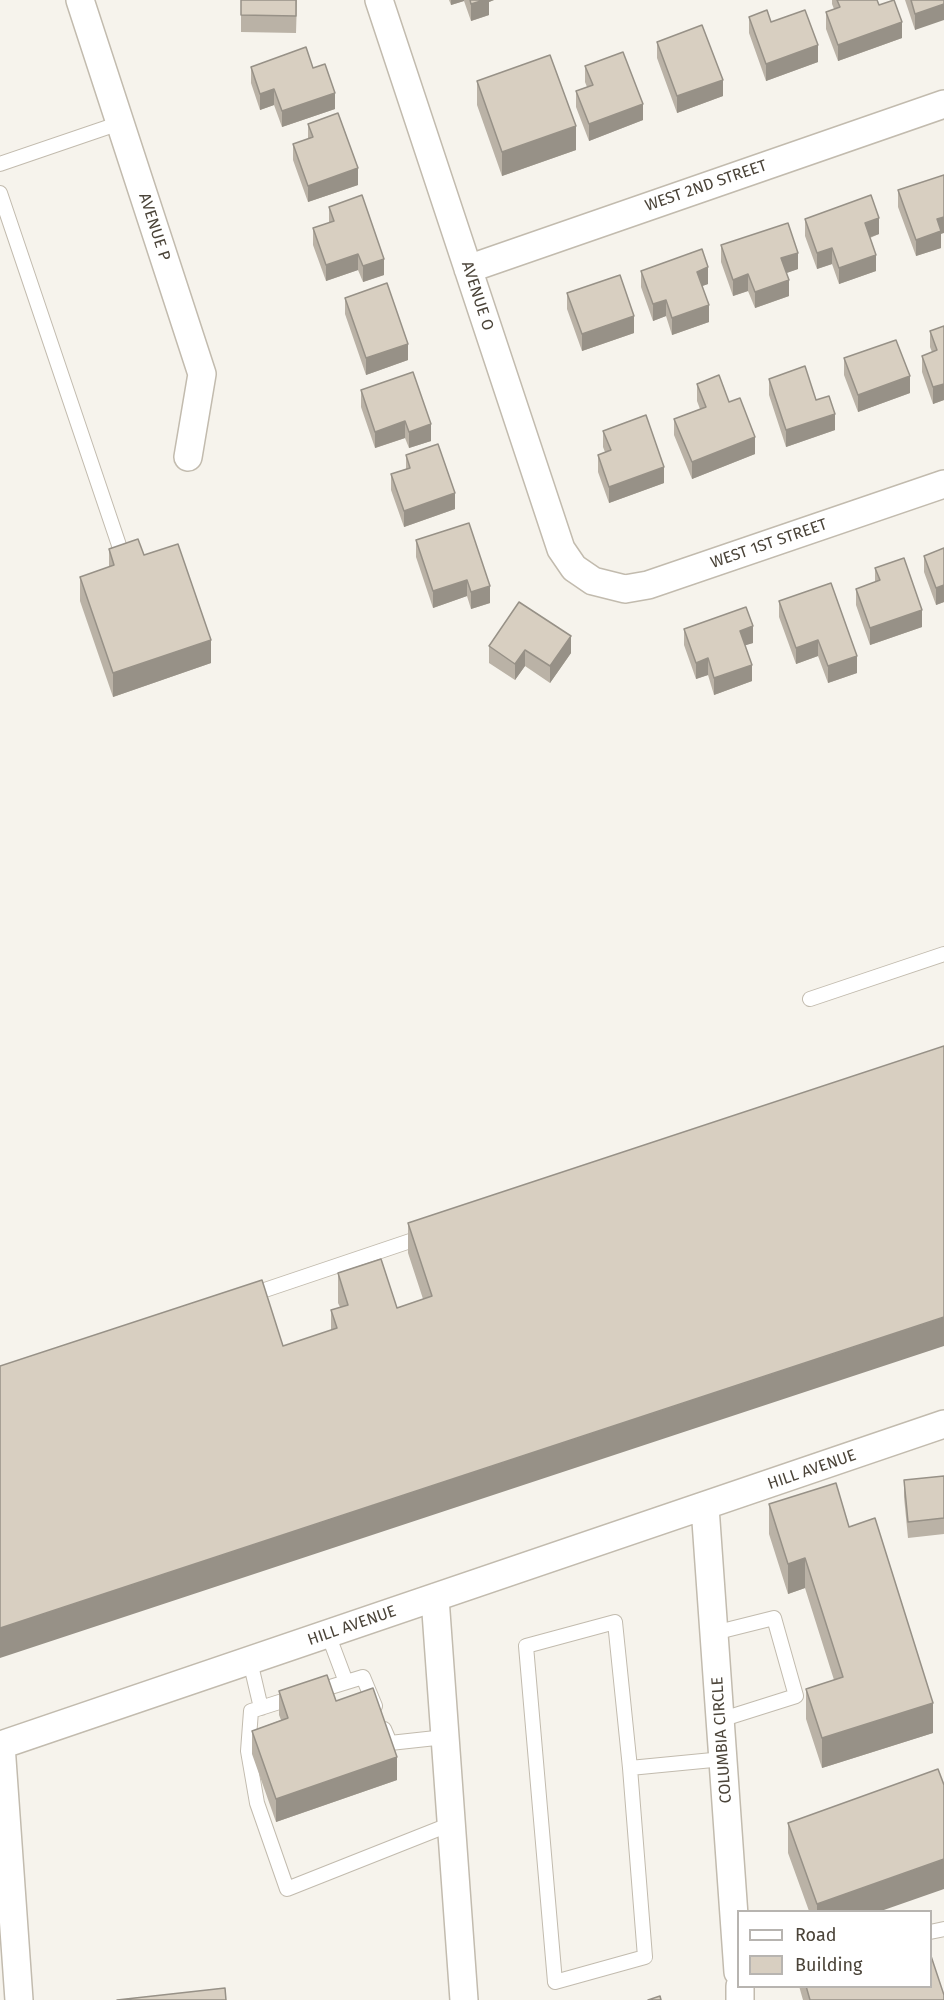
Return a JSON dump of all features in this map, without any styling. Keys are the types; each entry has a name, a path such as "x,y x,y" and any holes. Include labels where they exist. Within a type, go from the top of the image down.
{"street":[{"name":"AVENUE P","path":"80,0 202,374 188,458"},
{"name":"AVENUE O","path":"379,0 561,549 574,568 592,581"},
{"name":"WEST 2ND STREET","path":"468,269 944,104"},
{"name":"WEST 1ST STREET","path":"592,581 625,589 648,585 944,484"},
{"name":"HILL AVENUE","path":"19,2000 1,1745 5,1735 250,1661 944,1424"},
{"name":"COLUMBIA CIRCLE","path":"705,1507 737,1958"},
{"path":"435,1598 464,2000"}],"lane":[{"path":"0,164 120,123"},
{"path":"0,193 124,560"},
{"path":"810,999 944,954"},
{"path":"236,1299 438,1231"},
{"path":"714,1633 774,1618 796,1696 720,1720"},
{"path":"615,1622 630,1768 645,1957 555,1982 526,1646 615,1622"},
{"path":"328,1634 346,1682"},
{"path":"250,1661 261,1708"},
{"path":"445,1737 390,1743 363,1677 251,1711 248,1751 257,1803 287,1889 451,1824"},
{"path":"630,1768 723,1759"}],"building":[{"path":"241,0 296,0 296,16 241,15"},
{"path":"470,0 484,0 471,4"},
{"path":"837,0 877,0 879,5 894,0 902,22 838,45 826,12 840,7"},
{"path":"911,0 944,0 944,4 915,14"},
{"path":"767,10 771,22 805,10 818,45 766,64 749,17"},
{"path":"702,25 723,80 677,96 657,42"},
{"path":"306,47 313,68 325,64 335,93 282,111 274,89 260,94 251,67"},
{"path":"623,52 643,104 589,124 576,91 593,85 585,66"},
{"path":"550,55 576,126 502,152 477,81"},
{"path":"338,113 358,168 308,186 293,144 313,137 308,124"},
{"path":"944,175 944,217 937,219 941,231 916,240 898,190"},
{"path":"362,195 384,259 363,266 358,254 326,265 313,228 334,221 329,207"},
{"path":"871,195 879,218 865,223 876,255 839,268 832,248 817,253 805,219"},
{"path":"788,223 798,253 781,258 789,280 755,292 748,274 733,280 721,245"},
{"path":"702,249 708,267 697,272 709,305 672,318 666,300 653,304 641,271"},
{"path":"620,275 634,316 582,334 567,293"},
{"path":"387,283 408,344 366,358 345,298"},
{"path":"944,326 944,384 933,387 922,356 937,350 930,331"},
{"path":"896,340 910,376 858,395 844,358"},
{"path":"805,366 816,400 829,396 835,414 786,430 769,379"},
{"path":"413,372 431,424 409,432 405,421 375,432 361,390"},
{"path":"719,375 729,402 740,398 755,437 692,462 674,419 706,407 697,384"},
{"path":"646,415 664,467 609,487 598,455 611,450 603,431"},
{"path":"438,444 455,493 404,511 391,474 410,468 406,455"},
{"path":"469,523 490,586 471,592 467,580 433,591 416,540"},
{"path":"138,539 144,555 178,544 211,640 113,673 80,577 114,565 109,549"},
{"path":"944,548 944,585 936,588 924,556"},
{"path":"904,558 922,610 870,628 856,589 880,580 875,568"},
{"path":"831,583 857,656 828,666 818,640 796,648 779,601"},
{"path":"519,602 571,636 550,666 525,650 515,664 489,646"},
{"path":"746,607 753,626 740,631 752,665 714,678 708,658 696,663 684,629"},
{"path":"944,1046 944,1317 0,1628 0,1366 262,1280 283,1346 337,1328 331,1310 348,1305 338,1273 381,1259 397,1308 432,1296 408,1223"},
{"path":"944,1476 944,1518 908,1522 904,1480"},
{"path":"836,1483 849,1527 875,1518 933,1703 822,1738 806,1689 843,1677 805,1558 788,1564 769,1504"},
{"path":"327,1675 336,1701 373,1688 397,1757 276,1799 252,1731 288,1718 279,1691"},
{"path":"938,1769 944,1785 944,1859 817,1904 788,1823"},
{"path":"932,1959 944,1995 944,2000 810,2000 807,1988 932,1988"},
{"path":"225,1988 226,2000 117,2000"},
{"path":"660,1996 661,2000 648,2000"}]}
